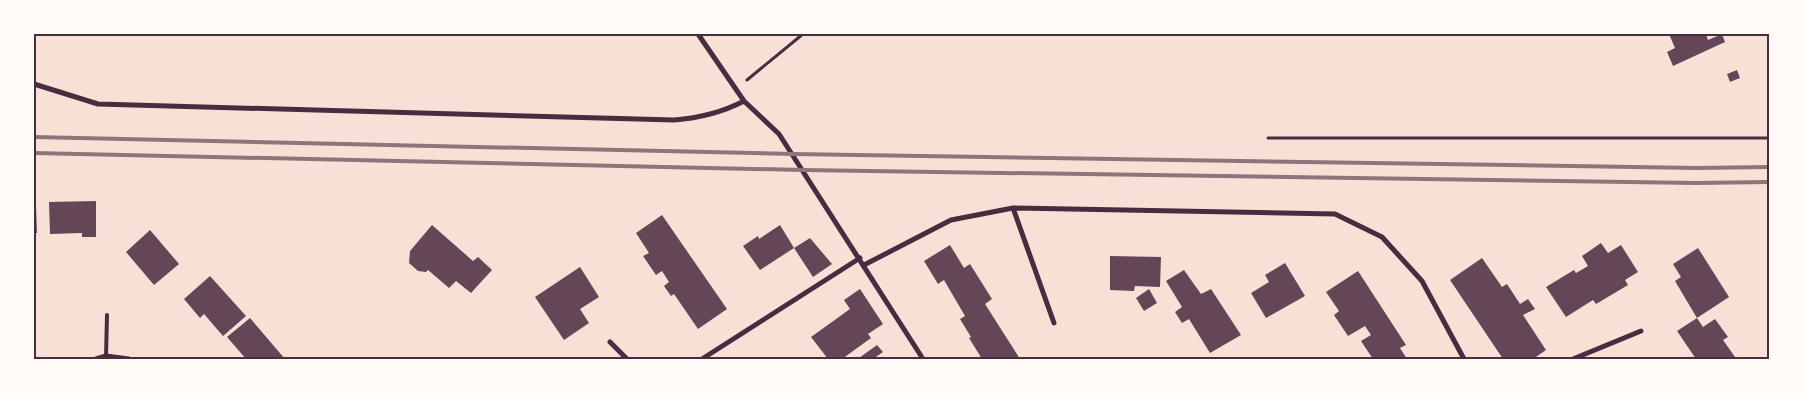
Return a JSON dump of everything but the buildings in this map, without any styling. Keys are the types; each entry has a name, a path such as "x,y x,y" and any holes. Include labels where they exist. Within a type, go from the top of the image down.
{"street":[{"path":"698,34 735,90 779,134 924,359"},
{"path":"34,84 98,104 674,120 700,118 725,110 744,101"},
{"path":"864,265 951,220 1013,208 1334,214 1382,237 1422,281 1464,359"},
{"path":"1013,208 1054,323"},
{"path":"702,359 860,258"},
{"path":"1573,359 1641,331"},
{"path":"610,342 627,359"},
{"path":"96,359 106,356 130,359"}],"lane":[{"path":"106,356 107,316"}],"path":[{"path":"735,90 803,34"},
{"path":"1268,138 1769,138"}],"railway":[{"path":"34,137 793,154 1696,168 1769,167"},
{"path":"34,153 803,170 1696,183 1769,182"}]}
